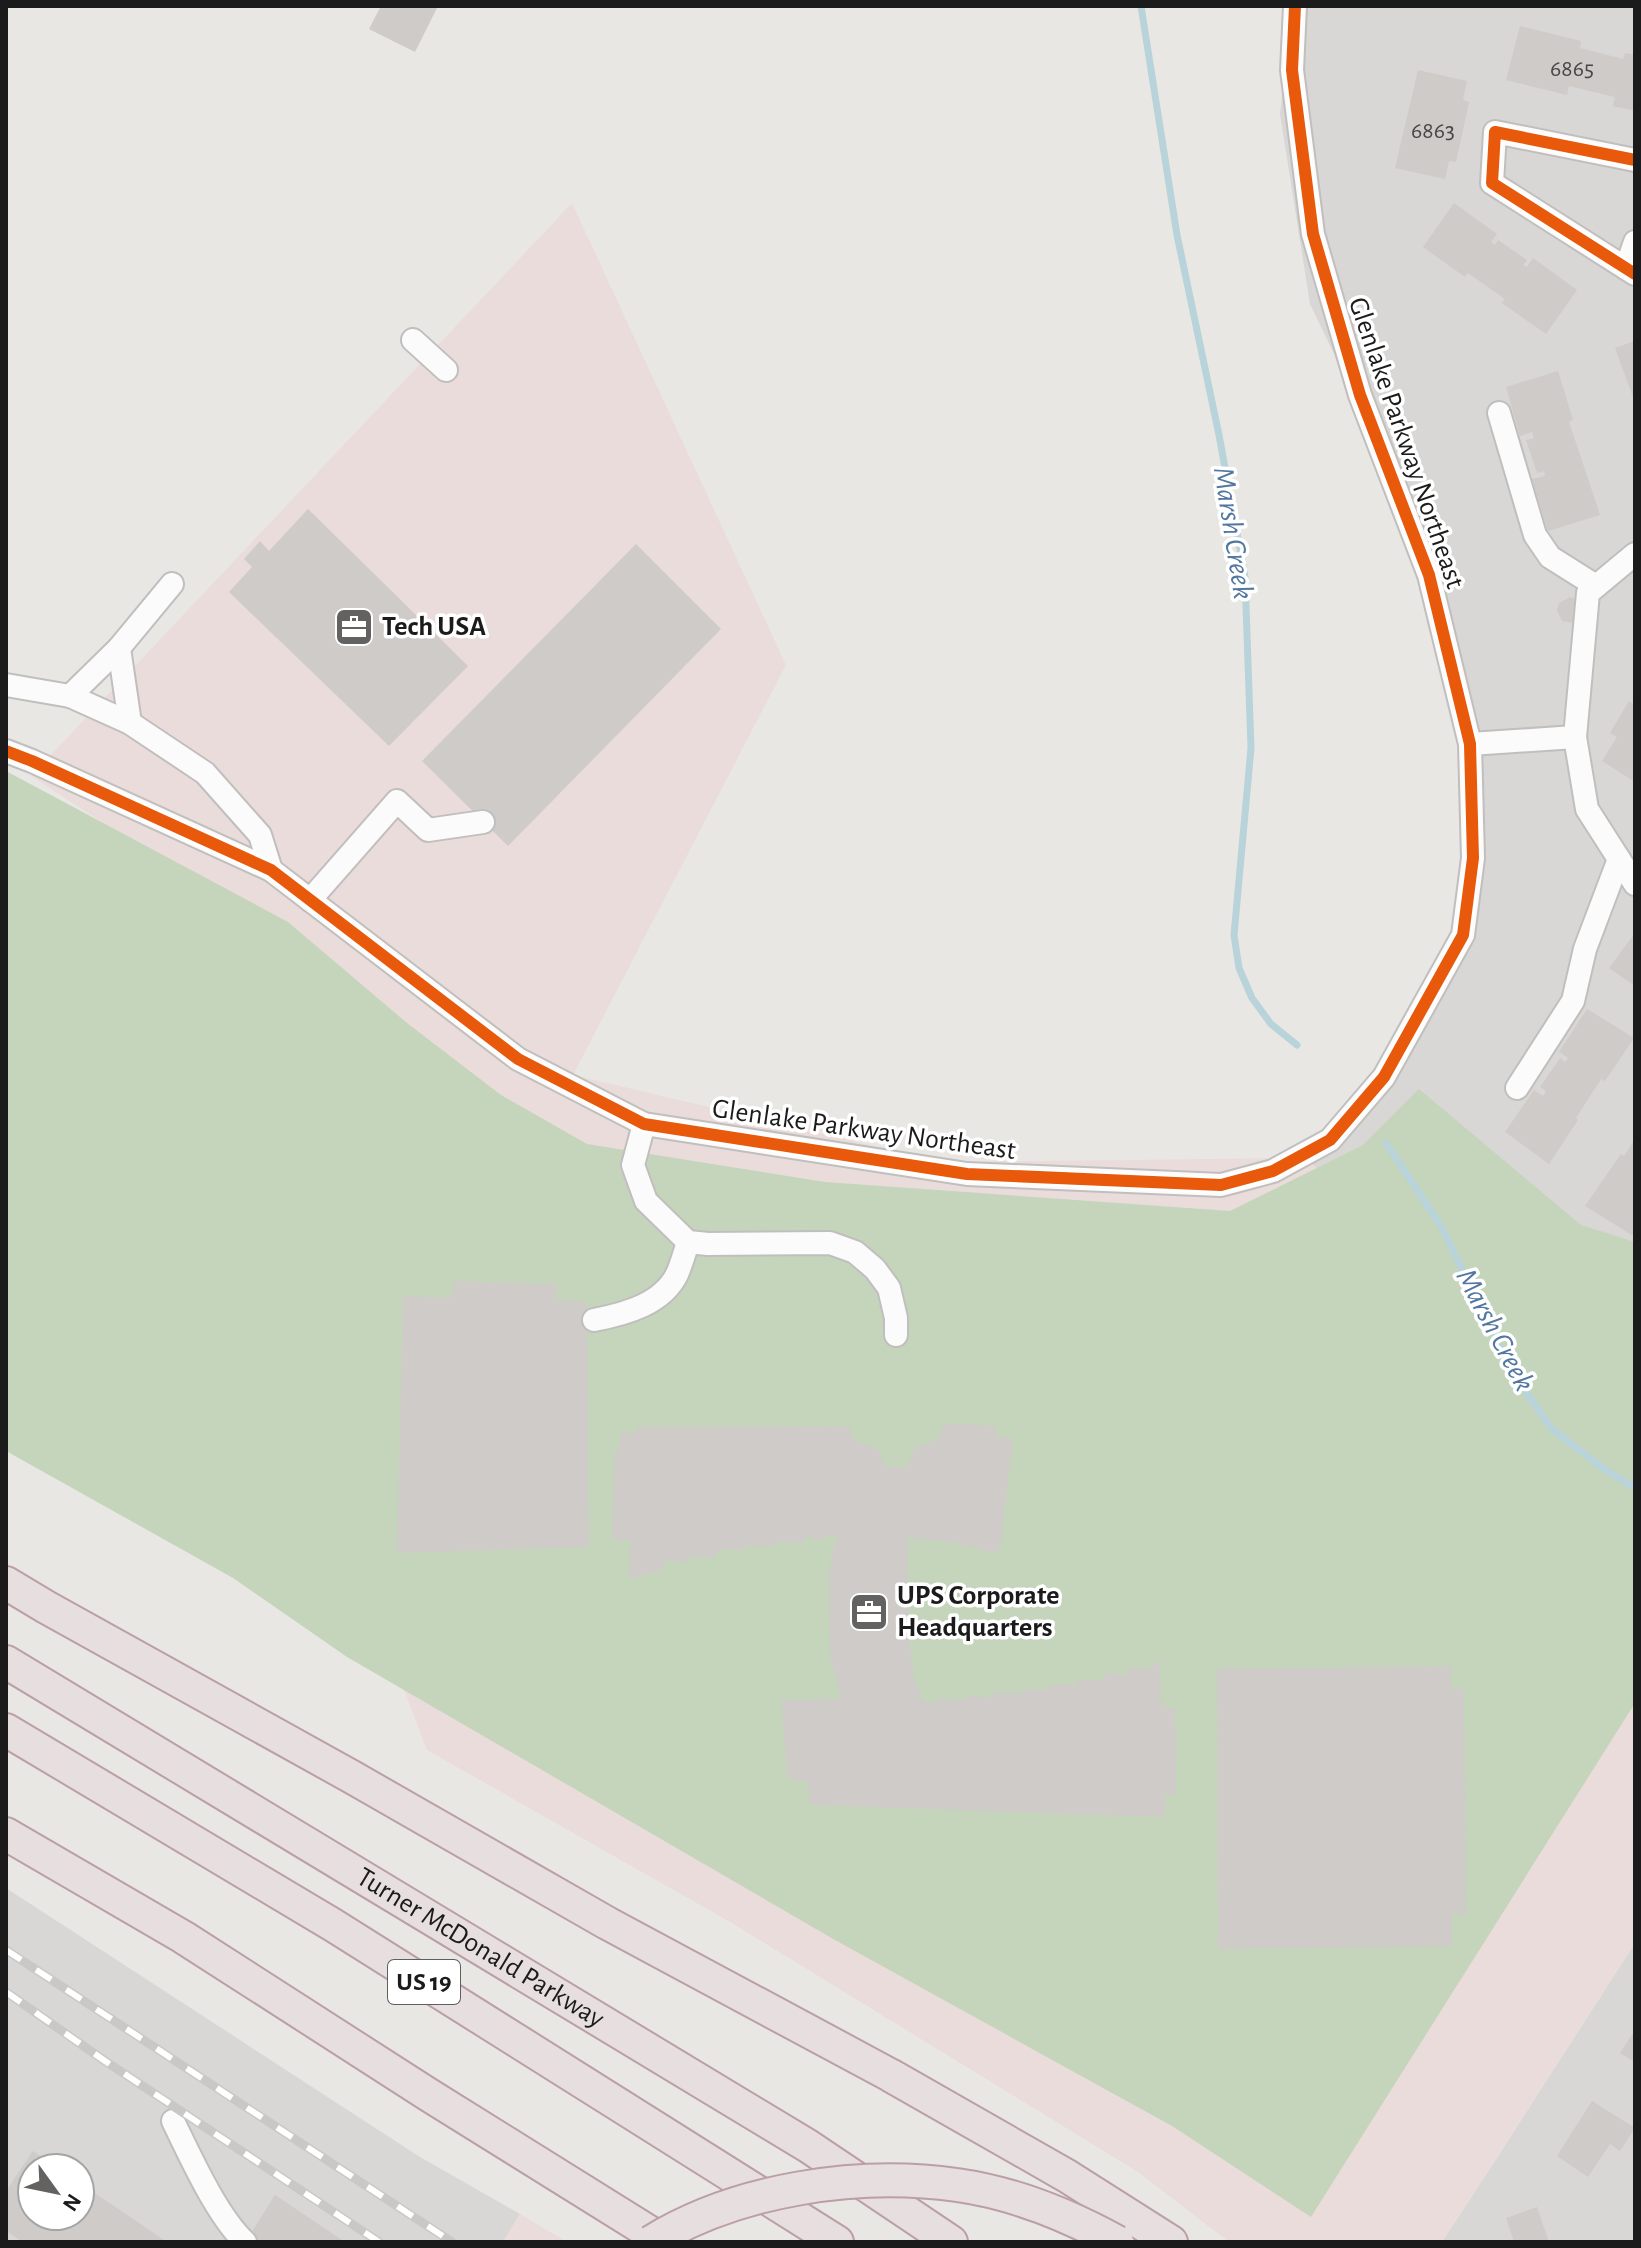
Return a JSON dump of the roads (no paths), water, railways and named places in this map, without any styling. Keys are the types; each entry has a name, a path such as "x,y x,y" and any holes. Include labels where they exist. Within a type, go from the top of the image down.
{"highway":[{"path":"6,1583 607,1923 890,2075 1067,2176 1171,2242"},
{"name":"Turner McDonald Parkway","path":"6,1662 808,2146 951,2242"},
{"name":"Turner McDonald Parkway","path":"6,1730 374,1950 837,2242"},
{"path":"6,1834 183,1937 665,2242"},
{"path":"651,2242 704,2216 749,2200 829,2184 913,2181 958,2185 1003,2195 1062,2215 1117,2242"}],"street":[{"name":"Glenlake Parkway Northeast","path":"6,751 271,870 518,1059 644,1124 967,1174 1221,1185 1273,1171 1330,1140 1384,1077 1463,935 1473,858 1470,744 1429,575 1360,395 1313,234 1292,70 1295,6"},
{"path":"1635,160 1495,132 1492,183 1630,271 1635,242"},
{"path":"413,340 446,370"},
{"path":"1499,413 1535,535 1550,557 1596,586"},
{"path":"1635,554 1588,593 1575,737 1587,809 1635,884"},
{"path":"70,696 119,648 172,584"},
{"path":"119,648 130,723"},
{"path":"6,685 70,696 130,723 205,773 260,835 271,870"},
{"path":"1470,744 1575,737"},
{"path":"310,900 397,801 428,830 483,822"},
{"path":"1517,1088 1573,1001 1585,949 1619,859"},
{"path":"644,1124 633,1165 646,1201 688,1242 830,1243 855,1252 875,1269 889,1288 896,1318 896,1335"},
{"path":"594,1320 627,1313 657,1298 677,1275 688,1242"},
{"path":"173,2121 226,2219 245,2242"}],"waterway":[{"name":"Marsh Creek","path":"1141,6 1177,235 1245,577 1251,748 1234,935 1239,968 1252,998 1271,1024 1297,1045"},
{"name":"Marsh Creek","path":"1386,1143 1441,1226 1514,1375 1552,1429 1604,1469 1635,1488"}],"railway":[{"path":"6,1950 452,2242"},
{"path":"6,1992 379,2242"}],"place":[{"name":"Tech USA","path":"354,627"},
{"name":"UPS Corporate Headquarters","path":"869,1612"}]}
